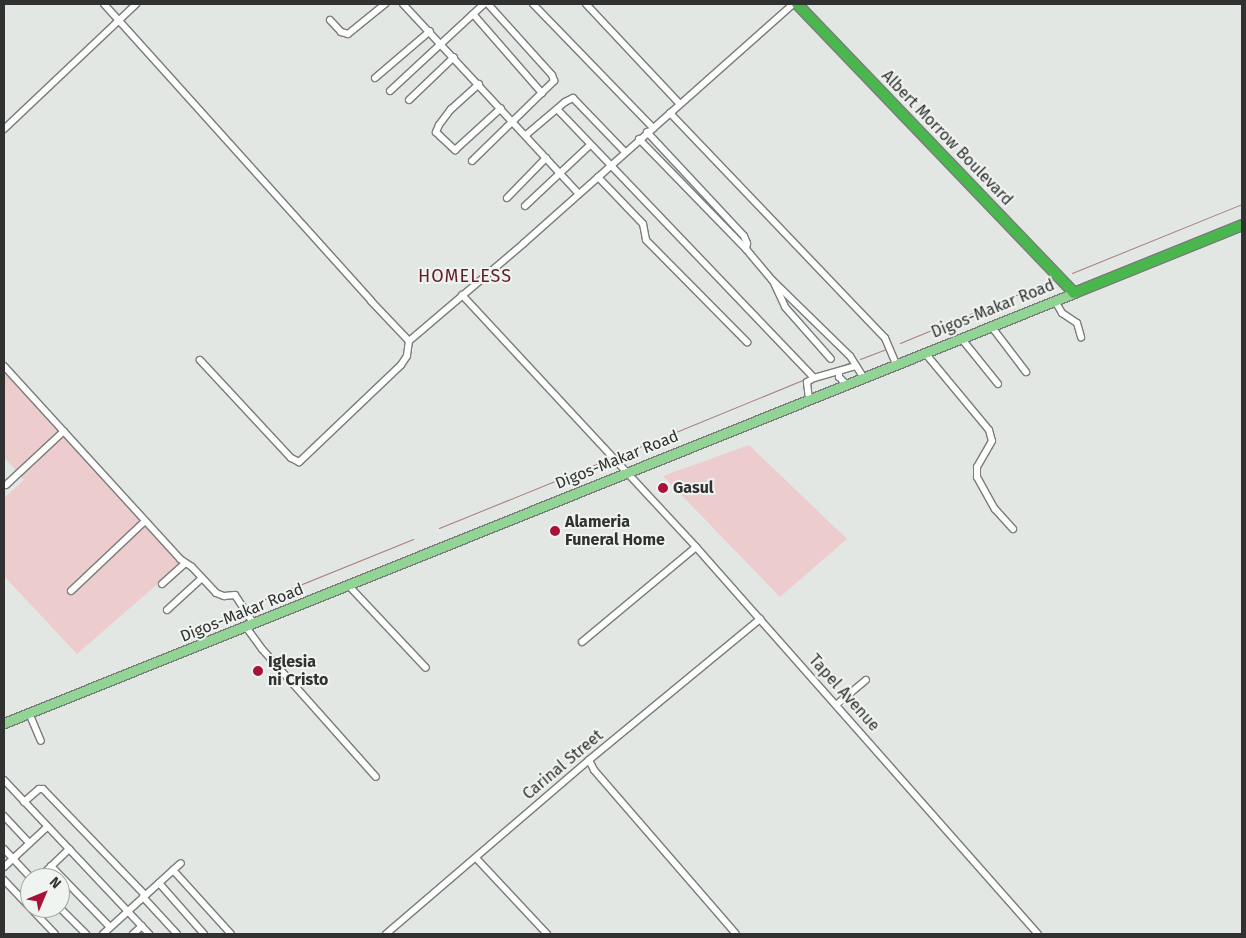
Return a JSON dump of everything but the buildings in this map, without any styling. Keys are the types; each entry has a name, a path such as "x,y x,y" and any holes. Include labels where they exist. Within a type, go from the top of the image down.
{"highway":[{"name":"Albert Morrow Boulevard","path":"795,4 1078,292"},
{"name":"Albert Morrow Boulevard","path":"806,4 1078,292"},
{"name":"Digos-Makar Road","path":"1078,292 1242,225"}],"main road":[{"name":"Digos-Makar Road","path":"4,724 1078,292"}],"street":[{"path":"104,4 409,341"},
{"path":"5,125 136,4"},
{"path":"330,20 341,32 348,34 385,4"},
{"path":"404,4 442,43 579,194"},
{"path":"390,91 484,4"},
{"path":"472,161 554,82 554,79 488,4"},
{"path":"533,4 650,130 744,236 747,243 746,249"},
{"path":"586,4 680,104"},
{"path":"200,360 292,458 299,462 401,365 407,356 409,341 795,4"},
{"path":"473,14 542,93"},
{"path":"375,78 430,31"},
{"path":"409,100 454,57"},
{"path":"479,84 451,109 436,132 455,150 501,108"},
{"path":"526,135 569,99 576,99 625,152"},
{"path":"557,108 590,145 814,378"},
{"path":"670,113 885,338 896,364"},
{"path":"639,139 746,249 772,280 850,356 863,377"},
{"path":"524,206 590,145"},
{"path":"506,198 546,158"},
{"path":"598,177 643,224 646,240 747,342"},
{"path":"772,280 785,306 832,359"},
{"name":"Tapel Avenue","path":"462,295 696,547 1038,934"},
{"path":"785,306 792,298"},
{"path":"1054,301 1062,313 1077,323 1081,336"},
{"path":"991,326 1026,372"},
{"path":"961,338 998,384"},
{"path":"925,352 989,430 992,441 977,467 977,477 995,509 1013,529"},
{"path":"4,366 185,563 221,596 235,595 262,649 376,777"},
{"path":"809,399 807,382 814,378 856,366"},
{"path":"839,372 839,377 846,384"},
{"path":"6,485 64,431"},
{"path":"71,591 145,521"},
{"path":"582,642 696,547"},
{"path":"162,584 185,563"},
{"path":"167,610 202,578"},
{"path":"350,586 426,668"},
{"name":"Carinal Street","path":"386,934 589,760 760,619"},
{"path":"836,705 866,680"},
{"path":"29,713 41,741"},
{"path":"589,760 594,770 735,933"},
{"path":"4,780 149,934"},
{"path":"24,802 39,789 43,789 144,896 177,934"},
{"path":"4,816 29,843"},
{"path":"4,867 47,827"},
{"path":"4,849 22,868"},
{"path":"69,849 51,866 110,927"},
{"path":"476,858 547,934"},
{"path":"103,934 181,862"},
{"path":"173,870 230,934"},
{"path":"4,880 55,934"},
{"path":"158,883 204,934"},
{"path":"70,918 86,934"},
{"path":"134,934 142,926"}],"shaded area":[{"path":"4,369 184,561 77,654 4,576 4,498 24,480 4,457"},
{"path":"749,445 847,539 780,597 663,476"}],"waterway":[{"path":"1072,273 1242,204"},
{"path":"900,343 1053,280"},
{"path":"860,359 886,349"},
{"path":"821,373 849,363"},
{"path":"627,452 807,378"},
{"path":"439,528 604,461"},
{"path":"250,605 413,539"}],"place":[{"name":"Gasul","path":"663,488"},
{"name":"Alameria Funeral Home","path":"555,531"},
{"name":"Iglesia ni Cristo","path":"258,671"}],"district":[{"name":"HOMELESS","path":"465,276"}]}
